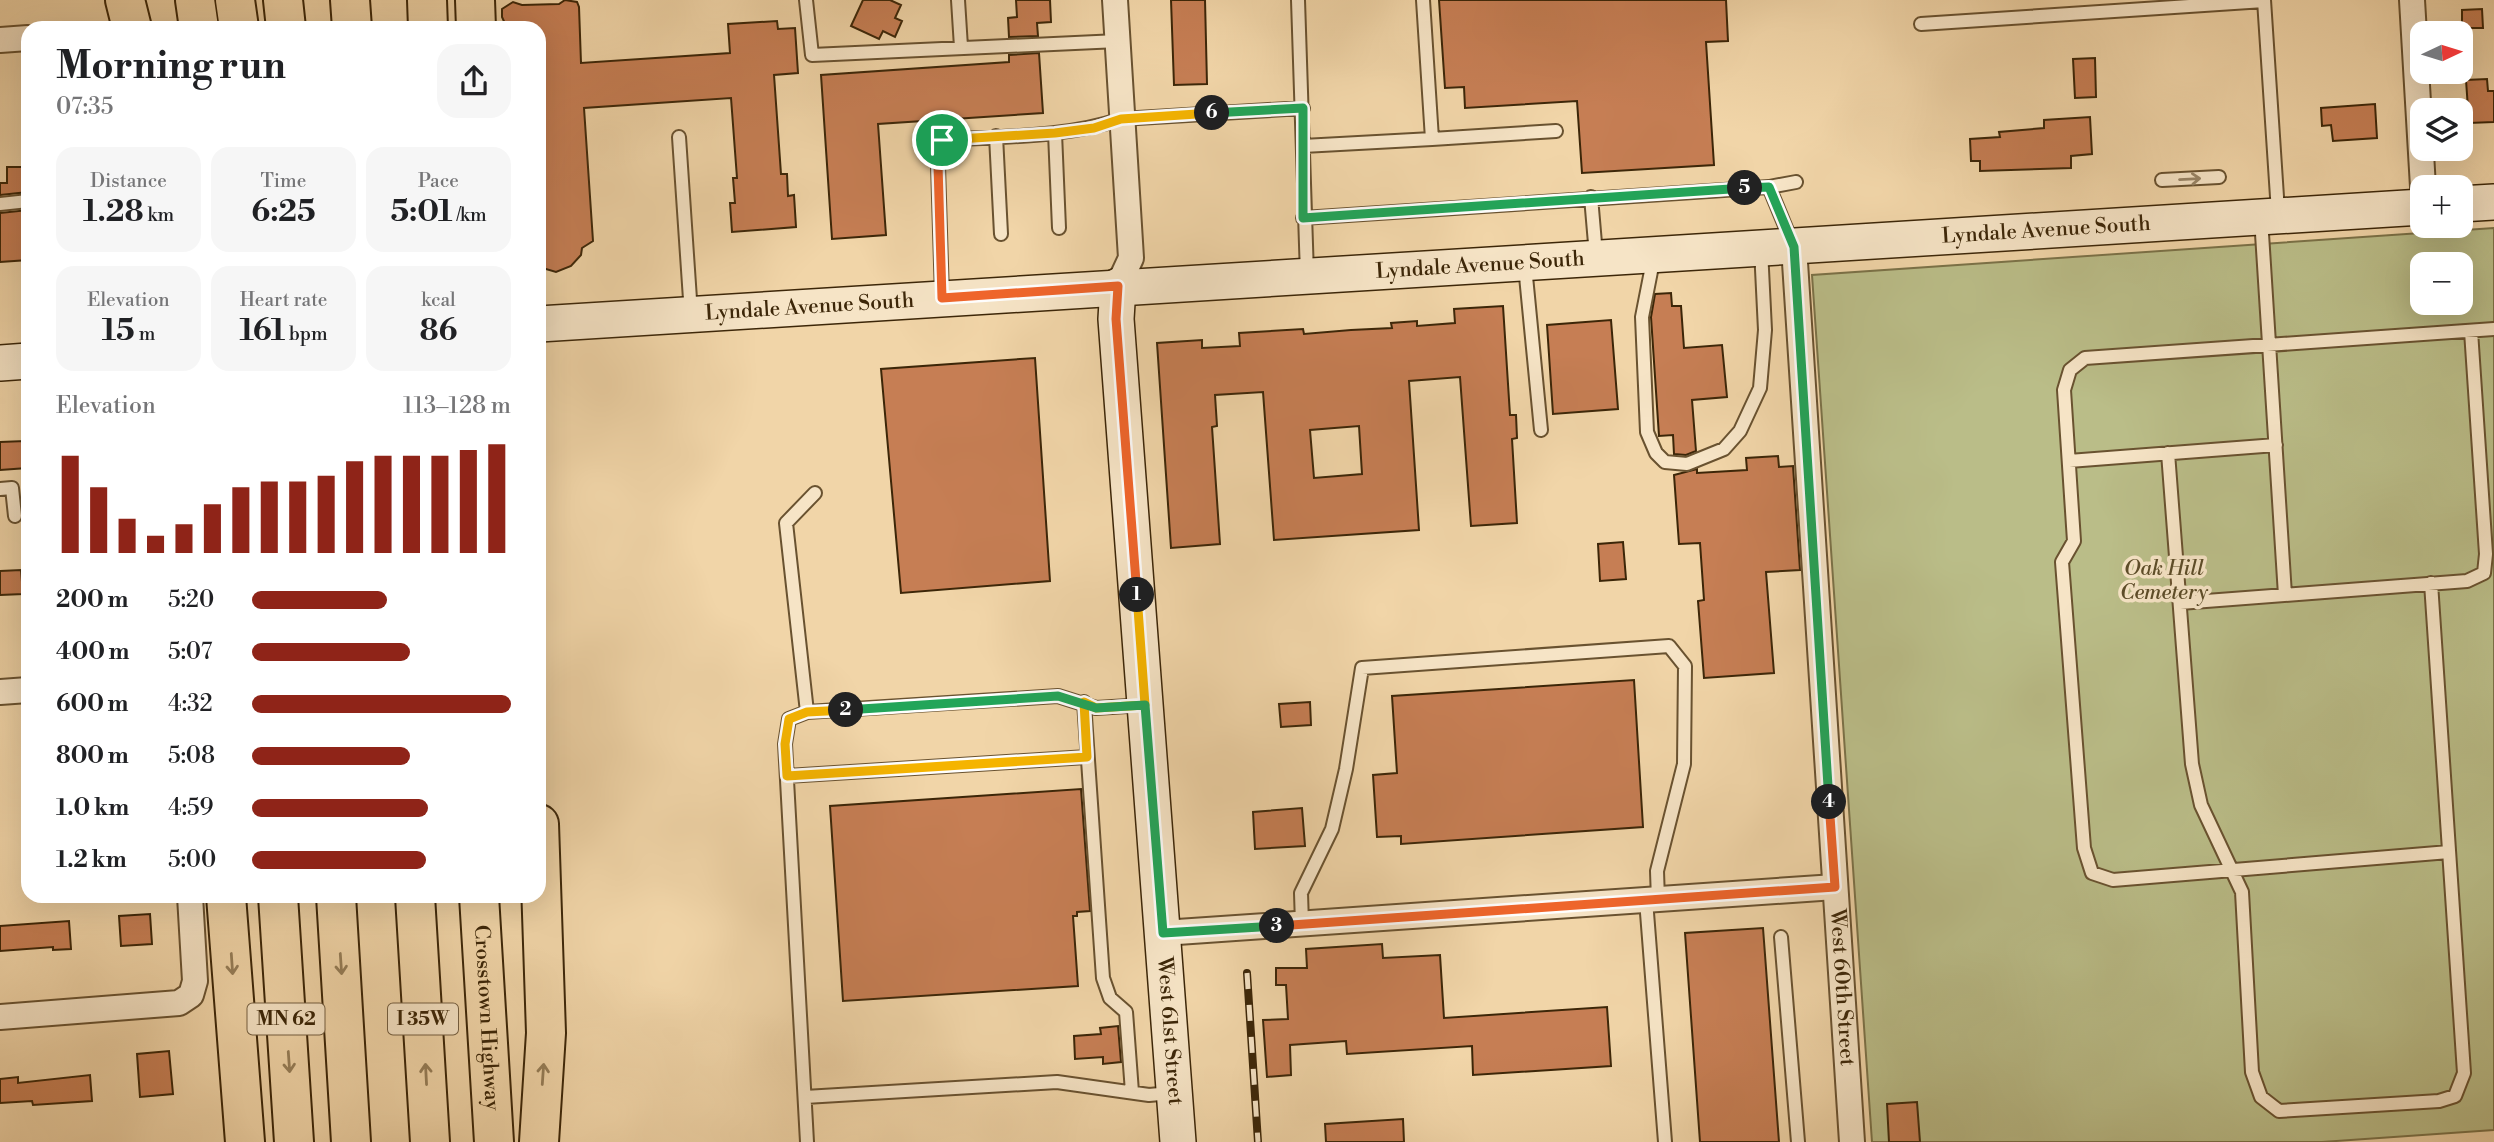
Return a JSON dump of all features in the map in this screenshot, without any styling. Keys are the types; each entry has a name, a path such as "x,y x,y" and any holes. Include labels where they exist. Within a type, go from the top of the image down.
{"highway":[{"path":"112,0 112,21"},
{"path":"125,0 130,21"},
{"path":"195,0 198,21"},
{"path":"235,0 238,21"},
{"path":"283,0 285,21"},
{"path":"350,0 352,21"},
{"path":"427,0 428,21"},
{"path":"475,0 476,21"},
{"path":"227,903 246,1142"},
{"name":"MN 62","path":"278,903 294,1142"},
{"path":"336,903 351,1142"},
{"name":"I 35W","path":"415,903 430,1142"},
{"name":"Crosstown Highway","path":"479,903 494,1142"},
{"path":"539,1142 546,1032 542,903"}],"main road":[{"path":"2473,203 2494,202"},
{"name":"Lyndale Avenue South","path":"546,324 2410,208"},
{"name":"West 61st Street","path":"1118,286 1116,319 1178,1142"},
{"path":"0,363 21,362"}],"street":[{"name":"West 61st Street","path":"1115,0 1131,258 1118,286"},
{"path":"2412,0 2422,175"},
{"path":"0,40 21,38"},
{"name":"West 60th Street","path":"1777,248 1835,887 1852,1142"},
{"path":"0,692 21,690"},
{"path":"1163,933 1835,887"},
{"path":"0,1017 179,1003 191,995 195,981 190,903"}],"lane":[{"path":"806,0 812,55 1118,40"},
{"path":"958,0 961,47"},
{"path":"1298,0 1303,108 1303,218 1307,275"},
{"path":"1423,0 1432,138"},
{"path":"1921,24 2264,1 2270,217 2269,344 2285,595"},
{"path":"942,298 938,165 942,140 1055,133 1094,128 1121,119 1303,108"},
{"path":"1303,146 1556,131"},
{"path":"1055,133 1059,228"},
{"path":"996,136 1001,234"},
{"path":"679,137 691,314"},
{"path":"2162,180 2219,177"},
{"path":"1303,218 1769,187 1796,182"},
{"path":"1654,255 1642,317 1647,432 1657,453 1665,462 1687,464 1724,449 1740,431 1760,388 1777,248 1769,187"},
{"path":"1591,197 1596,258"},
{"path":"0,204 21,202"},
{"path":"1525,262 1541,430"},
{"path":"2449,852 2113,880 2092,873 2084,848 2062,562 2074,541 2064,390 2070,370 2085,358 2494,329"},
{"path":"2180,603 2467,581 2484,573 2486,554 2471,331"},
{"path":"2069,461 2276,445"},
{"path":"2168,453 2192,764 2202,805 2222,854 2233,869 2242,892 2252,1072 2261,1097 2279,1111 2439,1101 2455,1096 2464,1073 2431,583"},
{"path":"0,489 12,488 15,516"},
{"path":"807,712 786,523 815,492"},
{"path":"1302,924 1301,893 1332,829 1346,769 1362,668 1669,646 1685,666 1684,764 1652,900 1665,1142"},
{"path":"807,1142 785,744 789,719 807,712 1058,696 1084,702 1096,708 1145,705"},
{"path":"1084,702 1103,978 1110,998 1126,1012 1132,1092"},
{"path":"787,776 1087,757"},
{"path":"1781,936 1798,1142"},
{"path":"805,1097 1057,1082 1149,1095 1174,1093"}],"green space":[{"name":"Oak Hill Cemetery","path":"2494,228 2494,1130 2322,1142 1872,1142 1812,275 2410,234 2410,238 2473,238 2473,229"}],"building":[{"path":"565,0 577,2 579,7 581,63 730,53 728,24 777,21 778,29 795,28 798,73 774,75 781,174 787,174 788,196 794,195 796,227 732,232 730,203 735,203 733,178 737,178 731,98 584,108 593,241 582,248 581,255 571,266 556,272 546,269 546,21 504,21 502,9 513,2 522,5 559,4"},
{"path":"863,0 890,0 901,5 895,18 902,21 895,37 883,31 879,39 851,26"},
{"path":"1016,0 1050,0 1051,22 1037,23 1038,36 1009,37 1008,18 1017,17"},
{"path":"1171,0 1205,0 1207,84 1174,85"},
{"path":"1439,0 1726,0 1728,41 1706,42 1714,165 1582,173 1577,101 1465,108 1464,87 1445,88"},
{"path":"2482,9 2483,28 2473,28 2473,21 2462,21 2462,10"},
{"path":"1039,53 1043,113 878,124 886,235 832,239 821,75 1009,62 1009,55"},
{"path":"2095,58 2096,97 2075,98 2073,59"},
{"path":"2487,79 2488,91 2494,91 2494,122 2473,123 2473,98 2467,98 2466,84 2473,84 2473,80"},
{"path":"2375,104 2377,138 2333,141 2331,125 2322,126 2321,108"},
{"path":"2090,117 2092,154 2071,156 2071,168 1980,171 1980,161 1971,161 1970,139 2000,137 1999,132 2044,128 2044,120"},
{"path":"7,167 21,167 21,193 0,195 0,183 7,183"},
{"path":"21,211 21,260 0,262 0,213"},
{"path":"1671,293 1672,306 1681,306 1684,348 1722,345 1727,397 1692,400 1696,451 1686,455 1674,454 1673,435 1659,436 1651,317 1655,294"},
{"path":"1503,306 1510,415 1516,415 1517,438 1512,439 1517,523 1471,526 1460,377 1409,381 1419,530 1274,540 1263,392 1215,395 1217,426 1212,427 1220,544 1171,548 1157,343 1202,340 1202,348 1240,346 1239,333 1303,329 1304,334 1392,328 1391,323 1417,321 1417,326 1455,323 1454,309","holes":["1359,426 1362,474 1314,478 1310,430"]},
{"path":"1611,320 1618,409 1553,414 1547,325"},
{"path":"1035,358 1050,581 901,593 881,369"},
{"path":"21,441 21,468 0,470 0,442"},
{"path":"1778,456 1779,467 1793,466 1800,570 1766,572 1774,673 1704,678 1698,601 1704,600 1700,543 1679,544 1674,475 1697,469 1697,473 1747,470 1746,458"},
{"path":"1623,542 1626,579 1600,581 1598,544"},
{"path":"21,570 21,594 0,595 0,571"},
{"path":"1634,680 1643,827 1401,844 1401,836 1377,837 1373,775 1397,773 1392,696"},
{"path":"1310,702 1311,725 1281,727 1279,704"},
{"path":"1081,789 1090,911 1077,912 1077,916 1073,916 1078,986 843,1001 830,806"},
{"path":"1302,808 1305,846 1255,849 1253,812"},
{"path":"150,914 152,944 121,946 119,916"},
{"path":"69,921 71,949 53,950 53,947 0,951 0,926"},
{"path":"1763,928 1779,1142 1700,1142 1685,933"},
{"path":"1382,944 1383,958 1440,955 1444,1018 1607,1007 1611,1066 1473,1075 1472,1046 1347,1054 1346,1041 1290,1045 1291,1075 1267,1077 1263,1020 1288,1019 1286,985 1276,985 1276,968 1307,968 1306,949"},
{"path":"1118,1026 1121,1062 1103,1064 1103,1057 1075,1059 1074,1036 1101,1034 1100,1028"},
{"path":"169,1051 173,1094 140,1097 137,1054"},
{"path":"90,1075 92,1101 33,1105 32,1101 0,1103 0,1079 18,1077 18,1083"},
{"path":"1917,1102 1920,1142 1889,1142 1887,1104"},
{"path":"1403,1119 1404,1142 1326,1142 1325,1124"}],"railway":[{"path":"1247,973 1258,1142"}],"route":[{"path":"942,140 938,165 942,298 1118,286 1116,319 1145,705 1096,708 1084,702 1087,757 787,776 785,744 789,719 807,712 1058,696 1084,702 1096,708 1122,706 1145,705 1163,933 1835,887 1794,247 1769,187 1303,218 1303,108 1121,119 1094,128 1055,133 942,140"}]}
